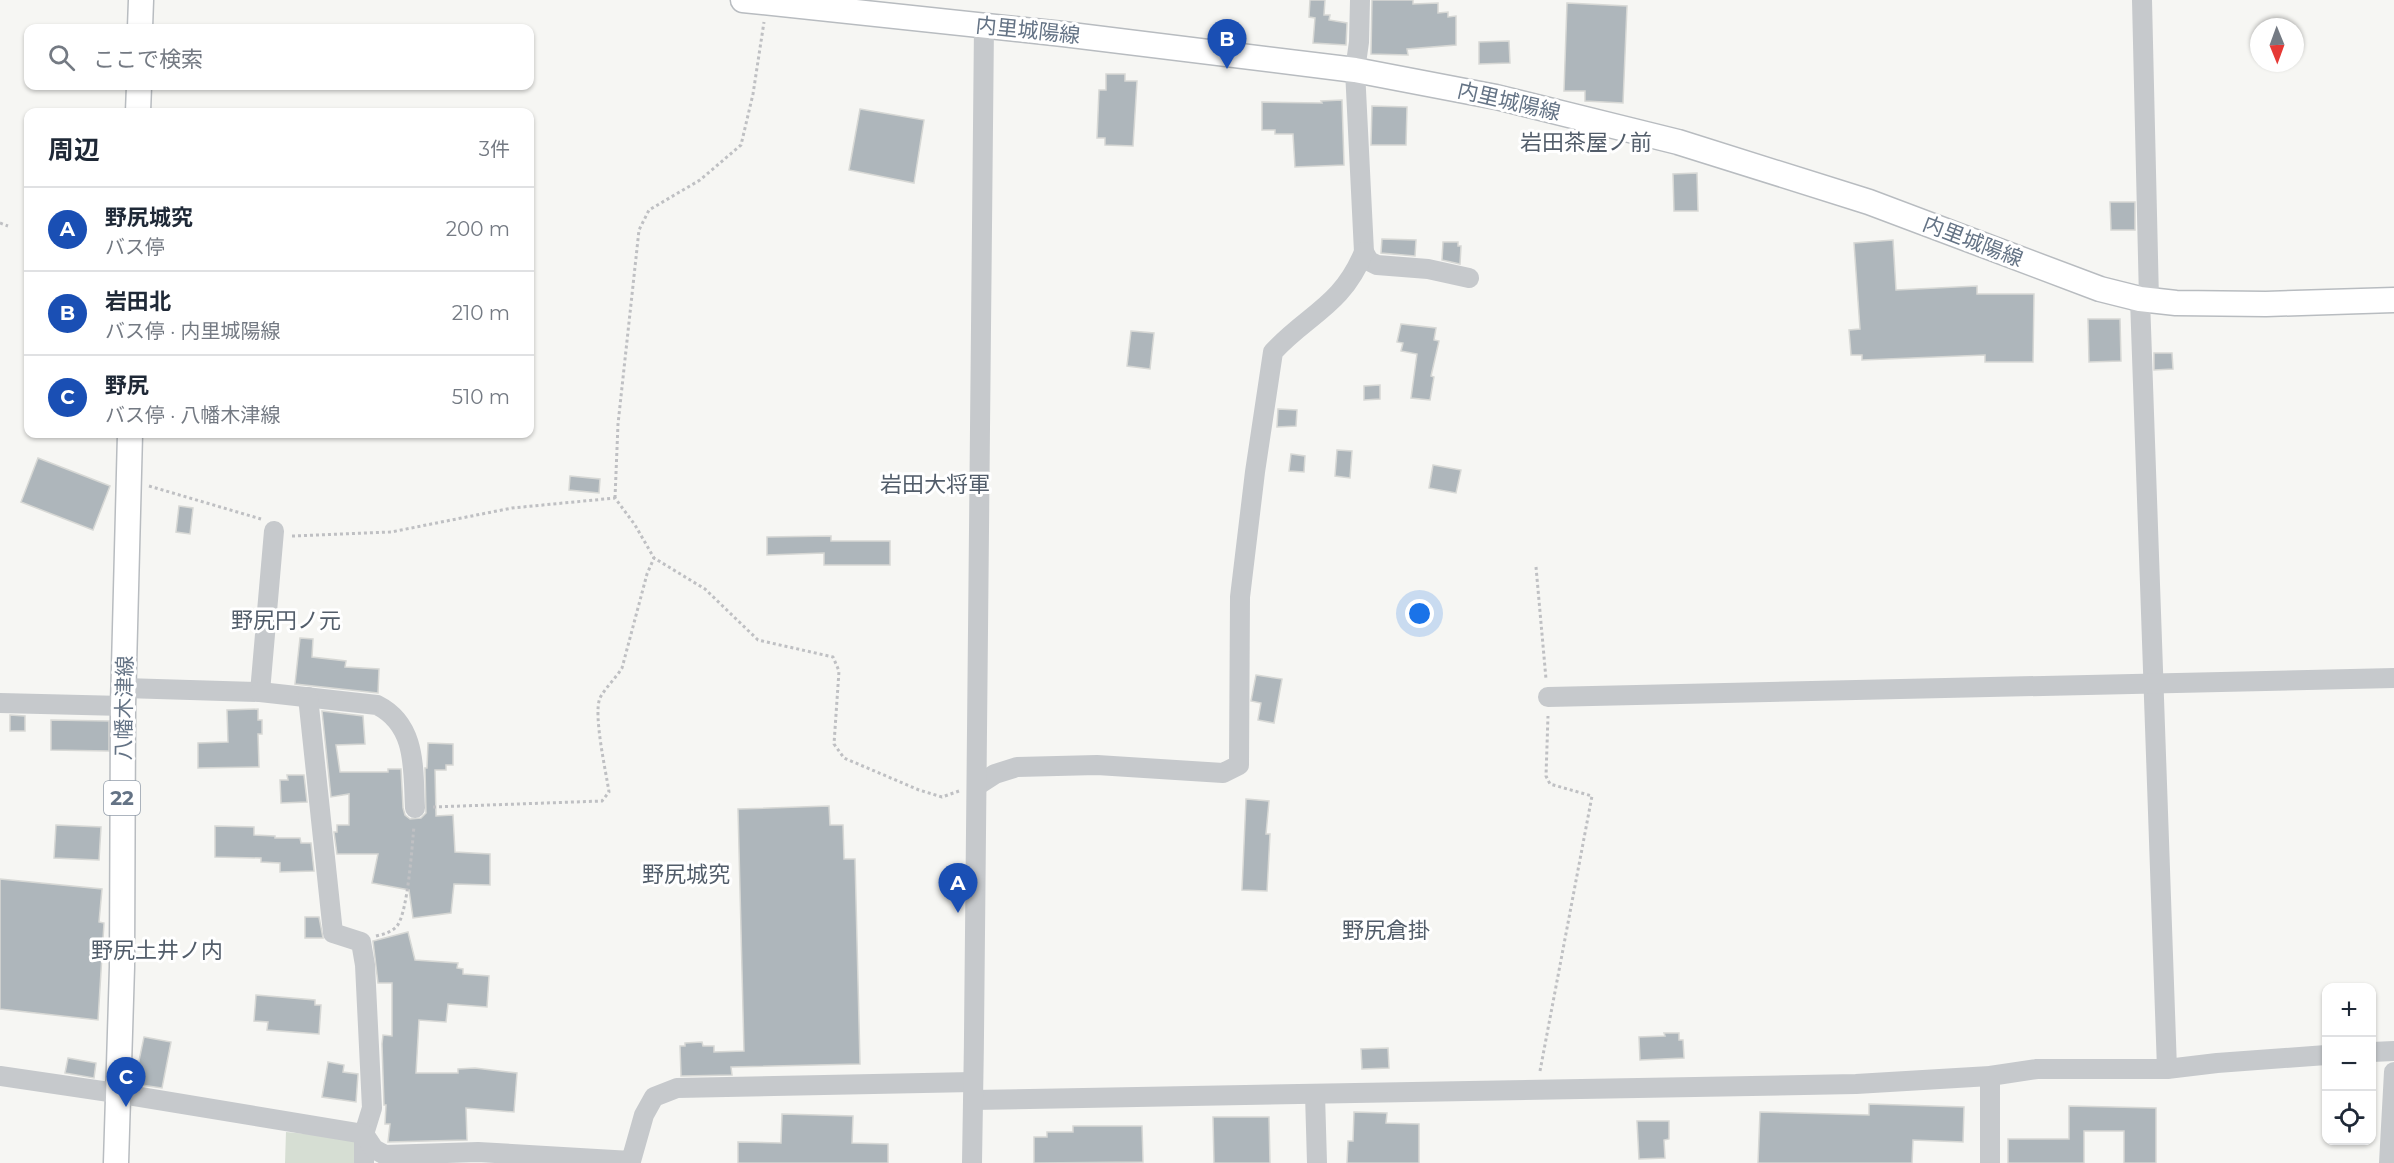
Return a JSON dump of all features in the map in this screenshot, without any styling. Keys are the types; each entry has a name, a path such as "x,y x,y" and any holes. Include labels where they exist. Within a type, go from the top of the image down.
{"main road":[{"path":"140,24 141,0"},
{"name":"内里城陽線","path":"743,0 984,25 1355,70 1496,96 1678,142 1869,202 2100,289 2145,299 2176,303 2254,304 2394,300"},
{"path":"138,108 139,90"},
{"name":"八幡木津線","path":"116,1163 116,1093 122,967 123,697 130,438"}],"street":[{"path":"978,785 995,774 1017,767 1097,765 1223,773 1239,765 1240,597 1255,472 1273,352 1283,341 1324,310 1341,292 1358,267 1364,252 1355,70 1359,42 1360,0"},
{"path":"2142,0 2145,299 2154,683 2168,1069"},
{"path":"972,1163 978,785 979,302 984,25"},
{"path":"1364,252 1369,261 1377,265 1428,269 1469,278"},
{"path":"260,692 274,531"},
{"path":"1548,697 2394,678"},
{"path":"0,703 260,692 377,705 390,712 398,720 412,752 416,808"},
{"path":"308,697 333,933 361,942 365,965 372,1108 364,1134 364,1163"},
{"path":"2376,1052 2394,1051"},
{"path":"0,1076 364,1134 374,1149 385,1155 478,1152 631,1161 644,1115 654,1097 677,1088 1315,1094 1856,1084 1990,1076 2037,1069 2168,1069 2322,1055"},
{"path":"2389,1163 2394,1072"},
{"path":"1990,1076 1990,1163"},
{"path":"1315,1094 1317,1163"}],"path":[{"path":"767,2 753,93 741,145 700,180 649,210 639,230 618,424 615,498 635,525 654,558 705,590 758,640 833,657 838,671 834,744 844,758 919,790 942,796 978,785"},
{"path":"0,223 8,226"},
{"path":"129,483 149,486 261,519 274,531 285,536 391,532 512,508 615,498"},
{"path":"361,942 391,931 399,924 408,887 416,808 602,801 609,792 598,712 600,698 616,680 622,668 647,574 654,558"},
{"path":"1536,567 1548,697 1546,776 1550,783 1592,796 1537,1089"}],"shaded area":[{"path":"286,1132 357,1139 357,1163 285,1163"}],"building":[{"path":"1310,0 1325,0 1324,15 1330,15 1329,20 1347,23 1346,45 1313,43 1315,18 1309,17"},
{"path":"1372,0 1413,0 1413,4 1438,3 1438,13 1448,12 1448,17 1456,16 1456,45 1407,49 1408,55 1371,54"},
{"path":"1567,3 1627,6 1623,103 1585,101 1585,91 1564,91"},
{"path":"1509,41 1510,63 1479,64 1479,42"},
{"path":"1106,74 1125,74 1125,81 1137,81 1133,146 1105,145 1105,138 1097,138 1099,90 1106,90"},
{"path":"1342,100 1344,165 1295,167 1293,134 1275,134 1275,130 1262,130 1262,102 1322,103 1321,101"},
{"path":"1372,106 1407,107 1406,145 1371,145"},
{"path":"860,109 924,120 914,183 849,170"},
{"path":"1697,173 1698,211 1674,211 1673,174"},
{"path":"2110,202 2135,202 2135,230 2111,230"},
{"path":"1382,239 1416,240 1415,256 1381,253"},
{"path":"1893,240 1896,290 1977,286 1977,294 2034,294 2033,362 1985,362 1985,355 1862,360 1862,355 1851,355 1849,330 1860,329 1854,243"},
{"path":"1443,242 1458,242 1458,246 1461,246 1460,264 1442,260"},
{"path":"2088,319 2120,319 2121,361 2089,362"},
{"path":"1401,324 1436,328 1434,340 1439,341 1431,376 1434,377 1430,400 1411,398 1417,354 1401,351 1403,343 1397,342"},
{"path":"1131,331 1154,333 1150,369 1127,366"},
{"path":"2154,353 2172,353 2173,369 2154,370"},
{"path":"1380,385 1380,399 1364,400 1364,386"},
{"path":"1278,409 1297,410 1296,426 1277,427"},
{"path":"1337,450 1352,451 1350,478 1335,476"},
{"path":"1291,454 1305,456 1304,472 1289,471"},
{"path":"38,458 110,486 93,530 21,502"},
{"path":"1433,465 1461,470 1456,493 1429,488"},
{"path":"570,476 600,479 599,493 569,490"},
{"path":"179,506 193,508 190,534 176,532"},
{"path":"831,536 831,541 890,541 890,565 824,565 824,553 767,555 767,537"},
{"path":"300,638 313,639 312,657 346,661 345,667 379,669 378,693 295,684"},
{"path":"1256,675 1282,679 1274,723 1258,720 1261,703 1251,701"},
{"path":"258,709 258,720 262,720 262,734 258,734 259,767 198,768 198,743 228,742 227,710"},
{"path":"322,711 363,716 365,744 336,745 340,772 388,772 388,769 401,769 403,808 405,815 410,819 421,818 426,813 425,768 427,768 428,743 453,744 453,765 446,765 446,770 435,770 436,816 453,815 455,852 490,854 490,885 454,884 451,913 413,918 409,890 372,883 378,854 337,854 334,832 337,832 337,825 349,825 349,794 331,797"},
{"path":"10,715 25,716 25,731 10,731"},
{"path":"51,720 109,721 109,751 51,750"},
{"path":"287,775 304,775 307,802 281,803 280,780 288,780"},
{"path":"1246,799 1269,801 1266,834 1270,834 1267,891 1242,890"},
{"path":"829,806 830,825 843,825 844,859 855,859 860,1064 731,1067 732,1075 681,1076 680,1046 685,1046 685,1043 702,1042 703,1046 714,1046 714,1052 744,1051 738,809"},
{"path":"56,825 101,827 99,860 54,858"},
{"path":"215,826 254,827 254,835 300,838 301,843 311,843 314,871 280,872 280,863 261,862 261,858 215,857"},
{"path":"0,879 102,889 99,922 104,923 98,1020 0,1009"},
{"path":"305,917 319,917 323,938 305,938"},
{"path":"408,932 415,960 458,963 457,968 463,969 463,974 489,976 487,1007 448,1004 446,1022 419,1020 416,1073 458,1073 458,1069 475,1068 517,1073 514,1112 466,1108 467,1140 388,1142 390,1124 385,1124 382,1044 383,1035 392,1036 392,983 378,983 373,941"},
{"path":"256,995 315,1000 315,1005 321,1005 319,1034 267,1030 268,1022 254,1021"},
{"path":"1664,1033 1679,1033 1679,1040 1683,1040 1684,1058 1640,1060 1639,1037 1665,1036"},
{"path":"144,1037 171,1042 162,1088 134,1084"},
{"path":"1388,1048 1389,1068 1362,1069 1361,1049"},
{"path":"68,1058 96,1063 94,1078 65,1073"},
{"path":"328,1062 344,1065 343,1072 358,1074 356,1102 322,1097"},
{"path":"1869,1104 1964,1107 1963,1142 1913,1140 1912,1163 1758,1163 1760,1112 1869,1115"},
{"path":"2069,1106 2156,1108 2156,1163 2124,1163 2124,1131 2084,1131 2084,1163 2008,1163 2008,1139 2069,1139"},
{"path":"1354,1112 1387,1113 1386,1123 1419,1124 1419,1163 1347,1163 1348,1141 1353,1141"},
{"path":"782,1114 853,1116 852,1143 888,1144 888,1163 738,1163 738,1142 781,1143"},
{"path":"1213,1117 1269,1117 1270,1163 1214,1163"},
{"path":"1637,1121 1669,1121 1669,1139 1664,1140 1665,1158 1639,1159"},
{"path":"1073,1126 1142,1126 1143,1162 1034,1163 1034,1137 1047,1137 1047,1132 1073,1132"}],"place":[{"name":"岩田北","path":"1227,69"},
{"name":"野尻城究","path":"958,913"},
{"name":"野尻","path":"126,1107"}],"district":[{"name":"岩田茶屋ノ前","path":"1586,142"},
{"name":"岩田大将軍","path":"935,484"},
{"name":"野尻円ノ元","path":"286,620"},
{"name":"野尻城究","path":"686,874"},
{"name":"野尻倉掛","path":"1386,930"},
{"name":"野尻土井ノ内","path":"157,950"}]}
